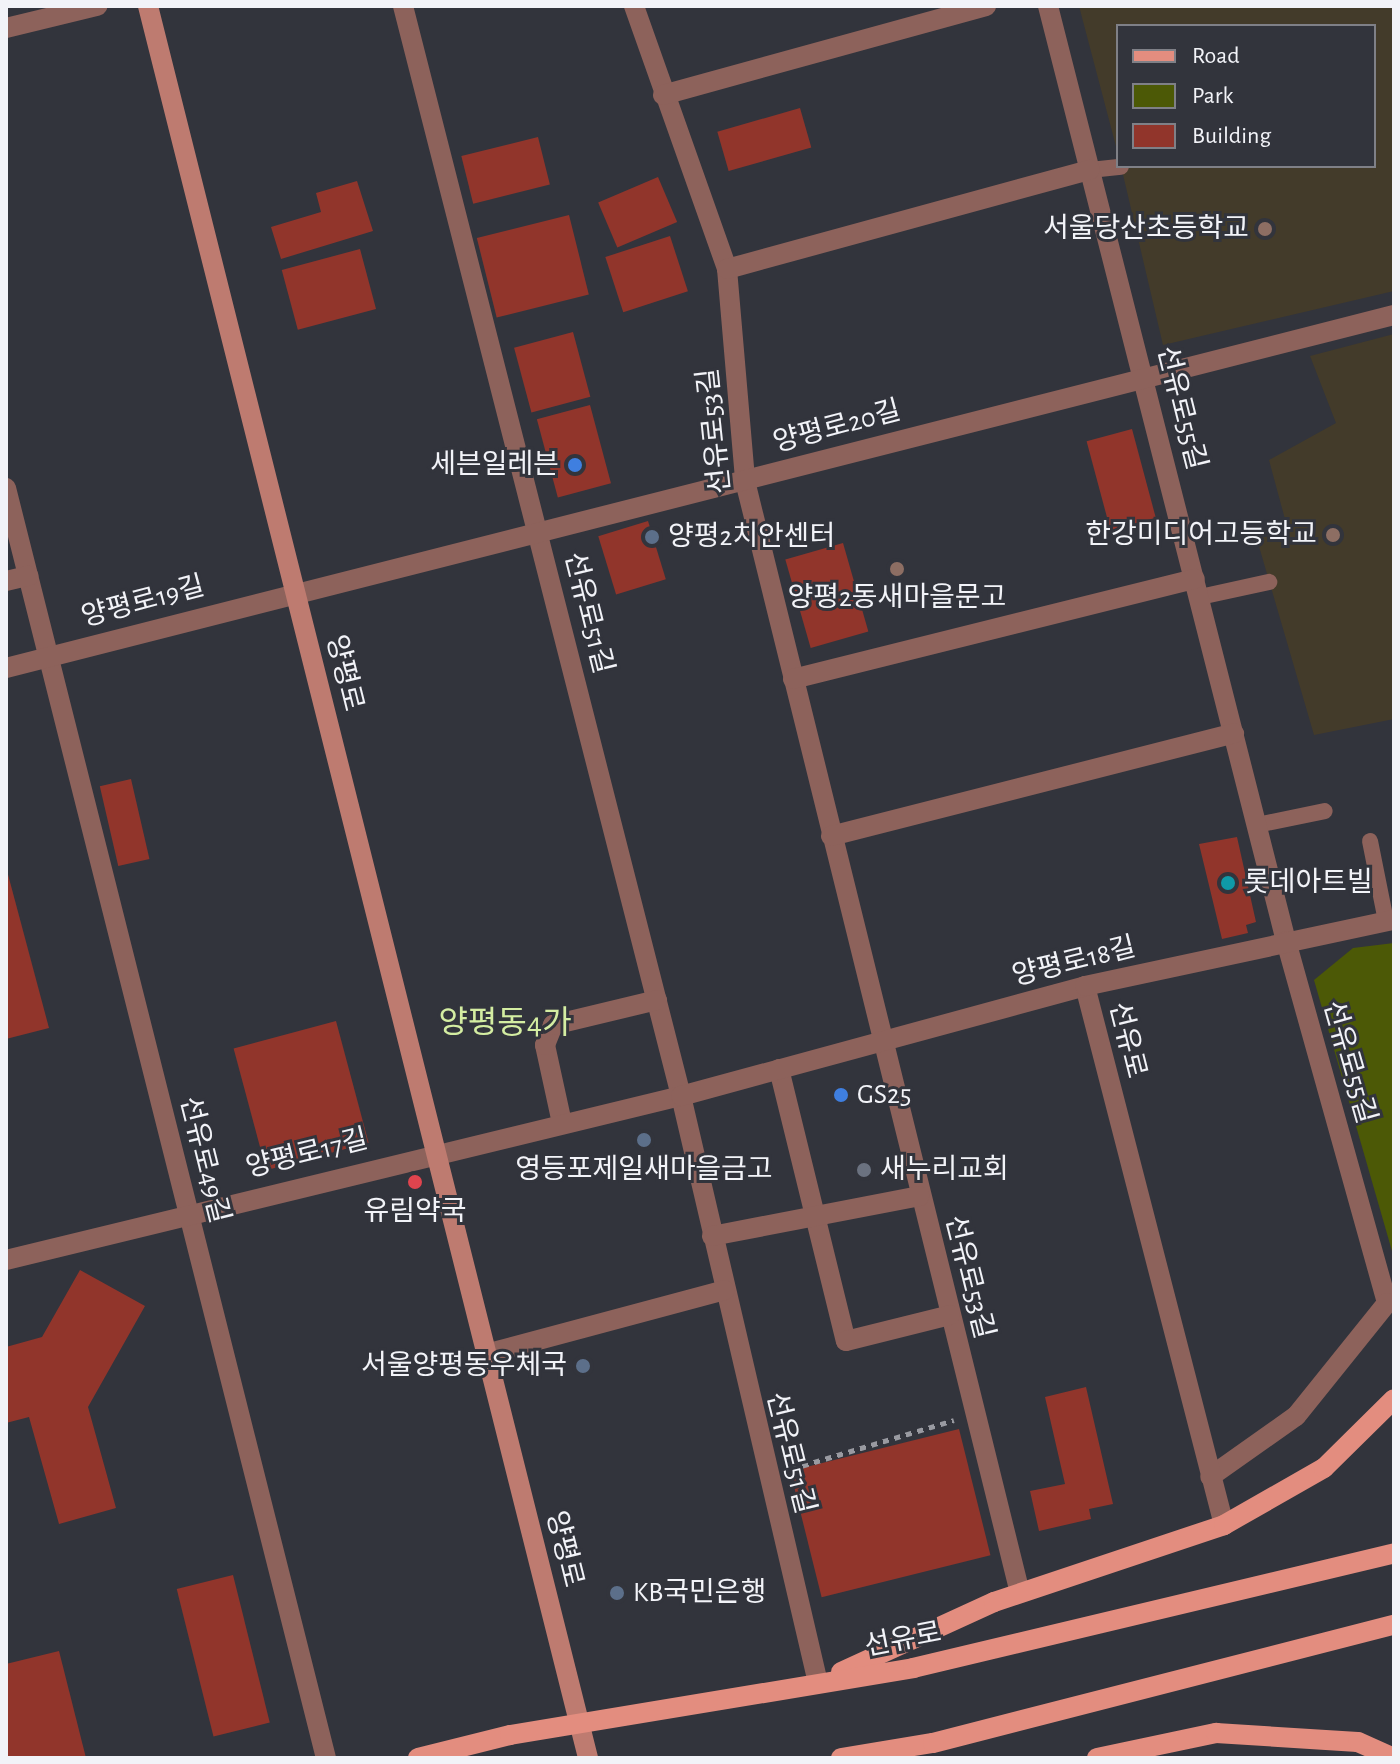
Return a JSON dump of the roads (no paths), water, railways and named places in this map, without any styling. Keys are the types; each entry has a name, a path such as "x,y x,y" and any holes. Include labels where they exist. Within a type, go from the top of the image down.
{"main road":[{"name":"양평로","path":"148,6 588,1758"},
{"path":"818,1683 1020,1593 1224,1525 1324,1468 1394,1399"},
{"name":"선유로","path":"418,1758 579,1723 913,1668 1394,1553"},
{"path":"846,1758 933,1743 1394,1625"},
{"path":"1097,1758 1216,1733 1358,1742 1394,1758"}],"street":[{"path":"6,28 97,6"},
{"name":"선유로51길","path":"403,6 681,1096 767,1476 818,1683"},
{"name":"선유로53길","path":"634,6 727,269 745,481 879,1042 1020,1593"},
{"path":"663,95 986,6"},
{"name":"선유로55길","path":"1048,6 1286,941 1387,1303 1296,1416 1210,1477"},
{"path":"727,269 1090,170"},
{"name":"양평로20길","path":"294,591 745,481 1144,374 1394,315"},
{"name":"선유로49길","path":"6,488 326,1758"},
{"path":"6,581 28,576"},
{"path":"793,679 1197,588"},
{"name":"양평로19길","path":"6,668 294,591"},
{"path":"831,836 1234,733"},
{"name":"양평로18길","path":"435,1151 681,1096 1085,986 1390,921"},
{"name":"선유로","path":"1085,986 1224,1525"},
{"path":"562,1123 545,1045 553,1025 657,1000"},
{"path":"779,1069 846,1341 950,1315"},
{"name":"양평로17길","path":"6,1260 435,1151"},
{"path":"712,1236 919,1196"},
{"path":"486,1354 725,1290"}],"lane":[{"path":"1090,170 1116,167"},
{"path":"1197,588 1269,582"},
{"path":"1257,825 1325,811"},
{"name":"양평로18길","path":"1370,841 1390,921"}],"place":[{"name":"서울당산초등학교","path":"1265,229"},
{"name":"세븐일레븐","path":"575,465"},
{"name":"한강미디어고등학교","path":"1333,535"},
{"name":"양평2치안센터","path":"652,537"},
{"name":"양평2동새마을문고","path":"897,569"},
{"name":"롯데아트빌","path":"1228,883"},
{"name":"GS25","path":"841,1095"},
{"name":"영등포제일새마을금고","path":"644,1140"},
{"name":"새누리교회","path":"864,1170"},
{"name":"유림약국","path":"415,1182"},
{"name":"서울양평동우체국","path":"583,1366"},
{"name":"KB국민은행","path":"617,1593"}],"district":[{"name":"양평동4가","path":"505,1023"}]}
